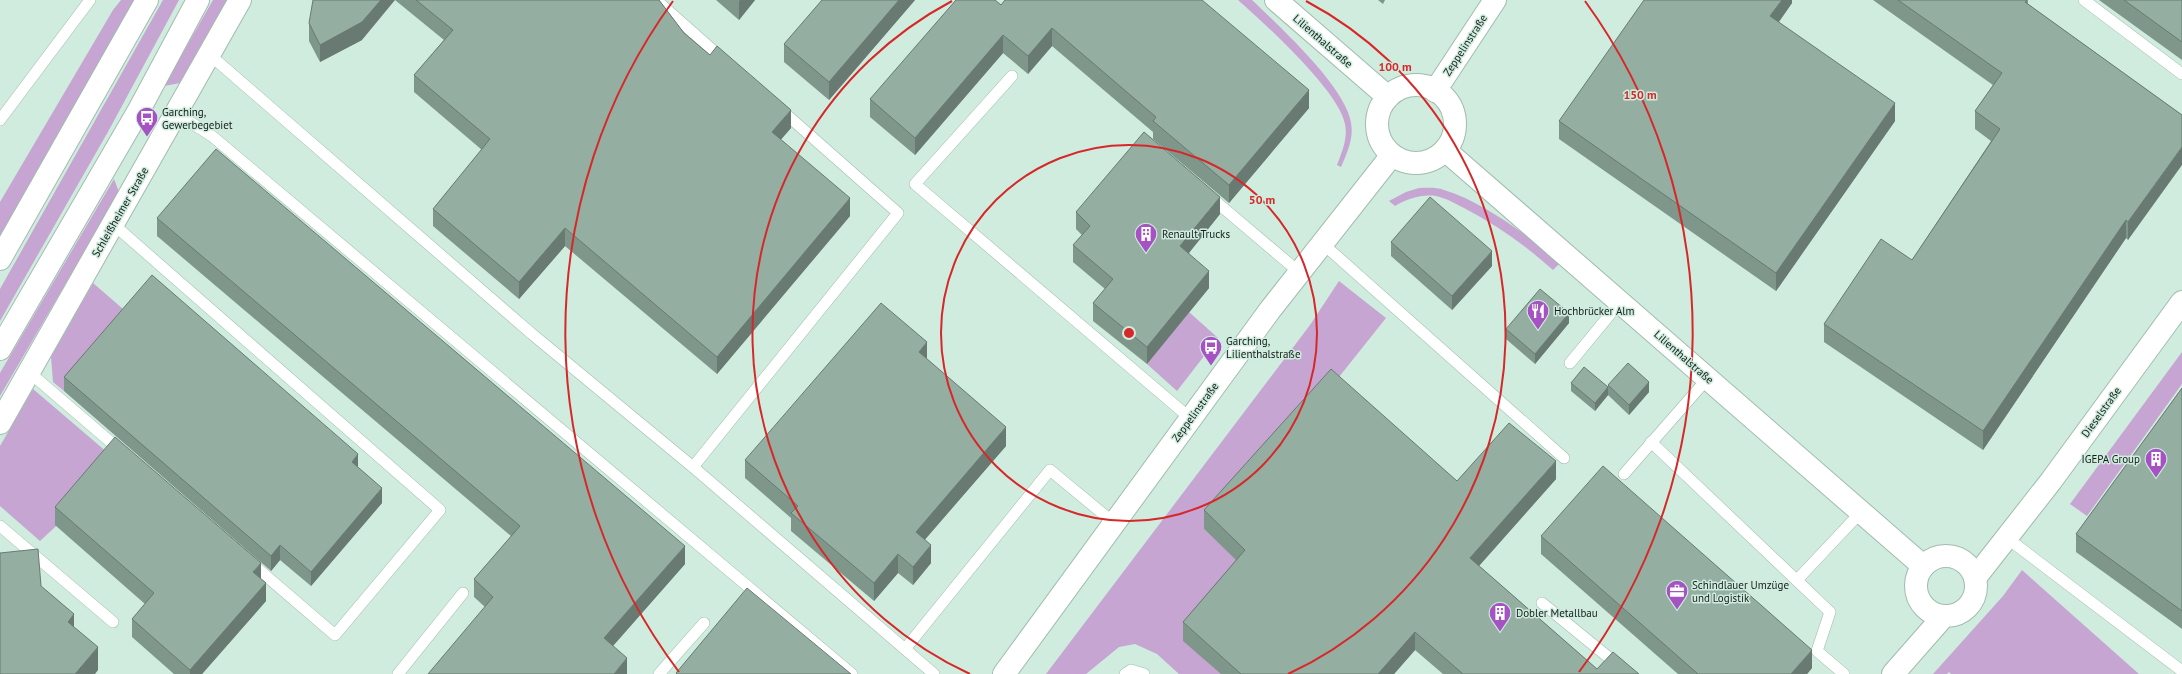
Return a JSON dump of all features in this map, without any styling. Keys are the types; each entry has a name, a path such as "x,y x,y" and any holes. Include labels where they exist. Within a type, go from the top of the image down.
{"street":[{"path":"0,259 147,0"},
{"path":"0,349 138,110 198,0"},
{"name":"Schleißheimer Straße","path":"0,422 240,0"},
{"name":"Lilienthalstraße","path":"1276,0 1388,97"},
{"name":"Zeppelinstraße","path":"1435,91 1495,0"},
{"path":"1405,87 1426,87 1435,91 1444,98 1450,107 1454,118 1452,135 1445,150 1436,157 1425,162 1413,163 1402,161 1392,155 1383,146 1378,134 1377,120 1380,108 1388,97 1405,87"},
{"name":"Lilienthalstraße","path":"1445,150 1621,301 1923,566"},
{"name":"Zeppelinstraße","path":"1004,674 1190,418 1299,272 1392,155"},
{"name":"Dieselstraße","path":"1975,578 2007,538 2182,302"},
{"path":"1938,556 1957,558 1965,562 1975,578 1976,587 1970,604 1959,614 1943,617 1934,615 1926,610 1918,598 1915,584 1917,574 1923,566 1938,556"},
{"path":"1893,674 1943,617"}],"lane":[{"path":"0,120 90,0"},
{"path":"656,0 733,67"},
{"path":"2084,0 2182,74"},
{"path":"210,55 532,334 694,467 934,674"},
{"path":"1012,76 915,184 1190,418"},
{"path":"694,467 898,213 768,99"},
{"path":"176,113 212,136 852,674"},
{"path":"1201,189 1299,272"},
{"path":"113,224 440,510 335,635 245,558"},
{"path":"1322,243 1564,458"},
{"path":"1570,363 1621,301"},
{"path":"29,372 131,460"},
{"path":"1624,474 1708,378"},
{"path":"1651,442 1830,612 1817,651 1844,674"},
{"path":"905,649 1050,470 1114,523"},
{"path":"1797,580 1861,512"},
{"path":"0,526 113,622"},
{"path":"2007,538 2182,670"},
{"path":"398,674 463,593"},
{"path":"1542,603 1630,674"},
{"path":"659,674 704,623"},
{"path":"1125,674 1131,670 1144,674"}],"shaded area":[{"path":"121,0 137,0 0,237 0,202 113,10"},
{"path":"163,0 179,0 109,130 0,321 0,289"},
{"path":"213,0 227,0 180,83 164,86"},
{"path":"1238,0 1252,0 1310,58 1337,92 1346,108 1352,129 1346,156 1341,167 1337,165 1344,145 1346,129 1340,110 1330,94 1316,77 1282,41"},
{"path":"114,179 119,192 0,396 0,373"},
{"path":"1419,188 1441,189 1459,195 1490,211 1520,231 1560,263 1553,270 1522,244 1500,229 1443,198 1436,196 1420,196 1404,201 1395,206 1389,201 1406,192"},
{"path":"1339,281 1386,318 1331,387 1204,529 1245,568 1221,674 1179,674 1157,654 1135,644 1119,647 1086,674 1046,674 1310,325"},
{"path":"93,283 130,315 64,391 53,382 51,357"},
{"path":"1189,312 1218,338 1177,391 1147,364"},
{"path":"2182,352 2182,384 2087,516 2070,504"},
{"path":"33,389 122,465 40,541 0,506 0,446"},
{"path":"2022,570 2139,674 1951,674 1949,672 1947,674 1933,674 2003,596"}],"building":[{"path":"313,0 381,0 362,22 320,45 309,23"},
{"path":"416,0 659,0 684,33 710,55 717,46 791,110 772,132 850,198 717,357 565,228 519,282 433,209 490,139 414,75 453,30"},
{"path":"822,0 899,0 829,82 784,44"},
{"path":"956,0 995,0 1001,5 1005,0 1202,0 1309,90 1229,185 1153,121 1156,117 1052,28 1028,56 1003,35 915,138 870,99"},
{"path":"1644,0 1782,0 1770,16 1895,103 1776,273 1559,121"},
{"path":"1898,0 2027,0 2025,2 2182,115 2182,147 2128,222 2126,220 1983,431 1824,324 1881,239 1912,260 2000,129 1975,111 2002,73"},
{"path":"2124,0 2182,0 2182,42"},
{"name":"Renault Trucks","path":"1144,132 1220,197 1180,246 1209,271 1147,347 1093,303 1113,279 1073,245 1090,226 1076,212"},
{"path":"216,149 685,546 604,638 627,658 614,674 428,674 493,597 474,579 520,526 157,218"},
{"path":"1430,197 1492,251 1452,296 1391,242"},
{"path":"152,275 358,454 352,462 382,488 311,572 280,545 271,556 64,377"},
{"name":"Hochbrücker Alm","path":"1540,289 1569,313 1535,354 1506,329"},
{"path":"881,303 927,342 919,352 1006,427 916,532 931,545 913,567 898,554 874,583 791,513 798,506 745,460"},
{"path":"1628,363 1649,382 1629,405 1608,385"},
{"path":"1584,367 1608,387 1595,403 1571,383"},
{"path":"1331,369 1457,481 1509,423 1556,461 1470,558 1597,669 1613,652 1639,674 1463,674 1415,632 1378,674 1241,674 1183,622 1245,550 1204,510"},
{"name":"IGEPA Group","path":"2182,388 2182,611 2076,534"},
{"path":"115,437 261,563 253,572 266,583 190,670 132,619 154,593 55,507"},
{"name":"Schindlauer Umzüge und Logistik","path":"1603,466 1812,650 1791,674 1698,674 1541,536"},
{"path":"38,549 41,586 74,614 68,622 98,647 75,674 0,674 0,553"},
{"path":"747,588 851,674 677,674 676,673"}],"place":[{"name":"Garching, Gewerbegebiet","path":"147,138"},
{"name":"Renault Trucks","path":"1146,254"},
{"name":"Hochbrücker Alm","path":"1538,330"},
{"name":"Garching, Lilienthalstraße","path":"1211,366"},
{"name":"IGEPA Group","path":"2156,478"},
{"name":"Schindlauer Umzüge und Logistik","path":"1677,610"},
{"name":"Dobler Metallbau","path":"1500,632"}]}
